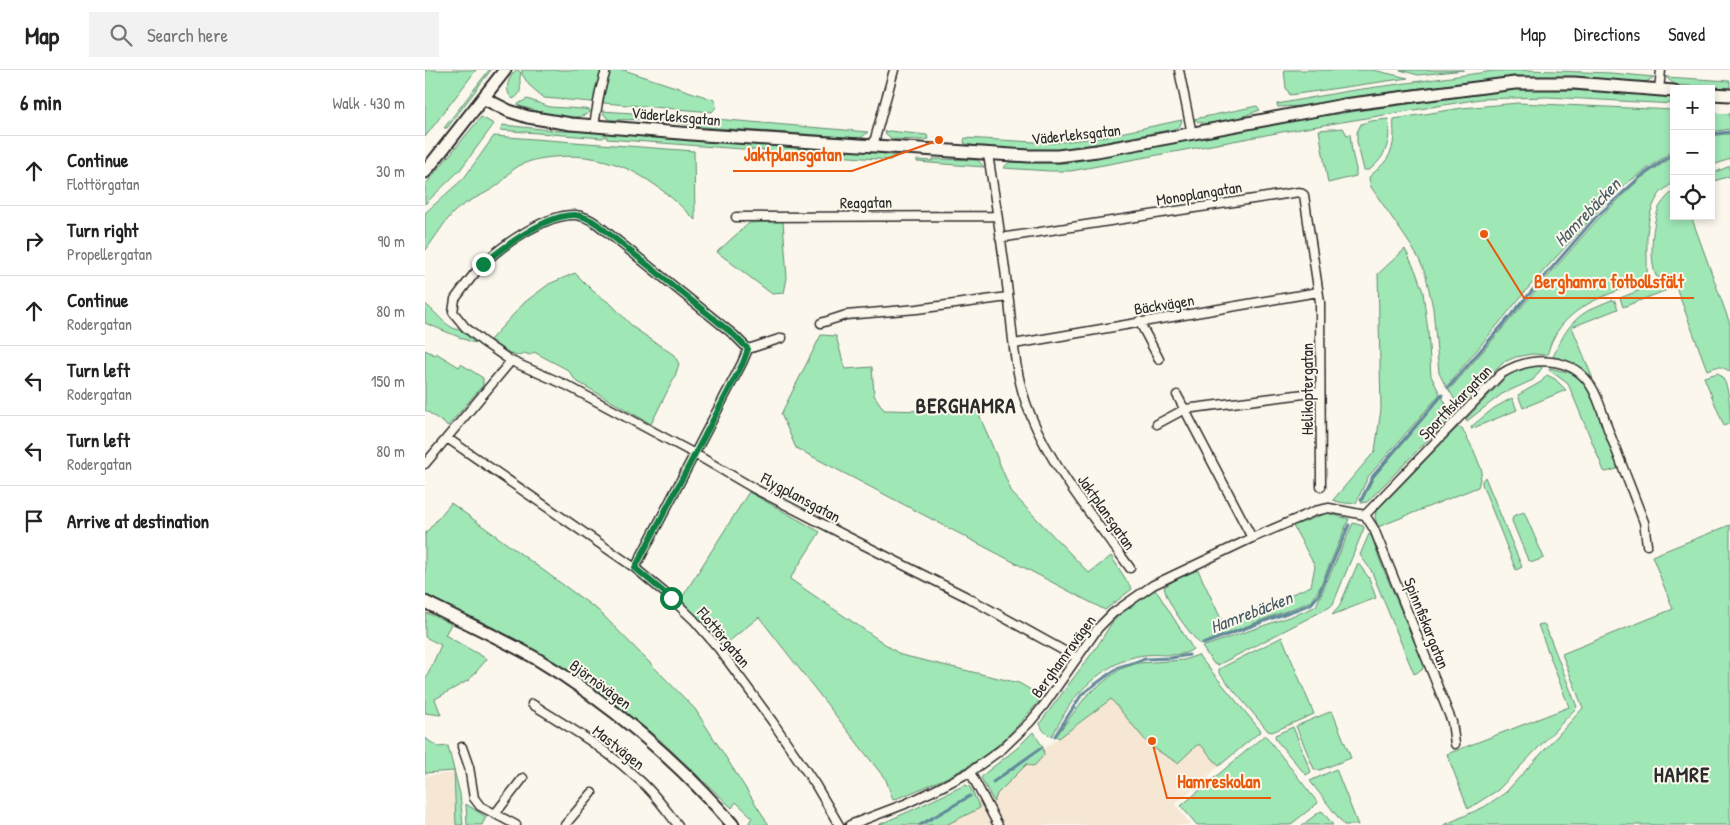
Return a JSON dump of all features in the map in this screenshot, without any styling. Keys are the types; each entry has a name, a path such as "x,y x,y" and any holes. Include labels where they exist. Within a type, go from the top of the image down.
{"street":[{"path":"425,172 505,70"},
{"path":"594,125 606,70"},
{"path":"873,146 894,70"},
{"path":"1179,70 1192,134"},
{"path":"1659,90 1661,70"},
{"name":"Väderleksgatan","path":"483,98 509,111 549,122 713,136 988,154 1059,156 1097,151 1344,105 1515,83 1574,83 1670,91"},
{"path":"1715,94 1730,95"},
{"name":"Jaktplansgatan","path":"988,154 1016,367 1023,394 1041,439 1064,475 1130,568"},
{"name":"Monoplangatan","path":"1000,238 1299,192 1304,194 1306,200 1318,292"},
{"name":"Flygplansgatan","path":"748,349 734,335 597,224 586,217 574,215 544,223 504,246 483,264 455,299 453,312 465,327 511,361 566,385 695,454 755,489 965,596 1077,658"},
{"name":"Reagatan","path":"736,218 996,216"},
{"name":"Bäckvägen","path":"1014,344 1318,292"},
{"name":"Helikoptergatan","path":"1318,292 1320,302 1321,487"},
{"path":"821,323 845,315 917,309 1008,297"},
{"path":"1139,322 1159,359"},
{"path":"635,568 743,363 748,349 782,338"},
{"path":"425,464 511,361"},
{"name":"Sportfiskargatan","path":"1365,515 1501,374 1520,364 1544,361 1574,369 1591,386 1644,522 1647,545"},
{"path":"1157,424 1185,409 1320,392"},
{"path":"1177,395 1252,538"},
{"name":"Flottörgatan","path":"447,438 635,568 694,620 719,649 781,734 815,784 839,825"},
{"name":"Berghamravägen","path":"850,825 905,804 970,772 1002,750 1031,722 1099,628 1131,598 1153,585 1315,510 1329,508 1365,515"},
{"name":"Spinnfiskargatan","path":"1365,515 1374,529 1452,722 1455,744"},
{"name":"Björnövägen","path":"425,602 538,660 585,691 672,761 710,798 733,825"},
{"name":"Mastvägen","path":"532,704 611,755 639,779 678,825"},
{"path":"462,747 469,767 473,798 480,806 516,825"},
{"path":"970,772 998,825"},
{"path":"495,814 523,778"},
{"path":"565,825 592,793"}],"shaded area":[{"path":"1198,655 1261,731 1175,804 1191,825 929,825 990,793 1045,748 1111,699 1170,661 1184,660"},
{"path":"453,773 456,825 425,825 425,776"}],"green space":[{"path":"425,70 476,70 425,137"},
{"path":"489,70 491,70 447,128 444,128"},
{"path":"516,70 521,73 520,91 513,99 507,88"},
{"path":"522,70 624,70 715,100 716,107 712,112 544,98 529,85 522,74"},
{"path":"1284,70 1373,70 1408,78 1290,95 1286,88"},
{"path":"1400,70 1464,70 1418,75"},
{"path":"1527,70 1611,73 1654,77 1646,82 1636,83 1587,78 1522,77 1420,88 1302,106 1278,107 1277,105 1348,91 1494,71"},
{"path":"1666,77 1730,81 1730,89 1715,88 1715,85 1675,85"},
{"path":"1536,88 1670,96 1670,104 1547,97 1480,99 1282,132 1071,171 1003,168 1010,162 1065,163 1296,120 1500,90"},
{"path":"527,99 550,107 584,109 590,110 590,112 583,116 575,117 546,114 519,106 518,104"},
{"path":"1518,103 1670,110 1670,153 1627,183 1608,200 1529,287 1446,387 1439,373 1433,308 1426,276 1410,244 1371,187 1369,178 1390,154 1394,135 1394,119 1462,108"},
{"path":"1257,106 1260,110 1225,122 1207,124 1194,119"},
{"path":"602,111 868,132 861,138 701,127 656,119 610,120"},
{"path":"1715,113 1730,114 1730,129 1715,131"},
{"path":"481,117 494,124 460,170 425,204 425,185"},
{"path":"1388,119 1389,134 1384,153 1375,165 1369,170 1364,170 1357,142 1357,132 1361,124"},
{"path":"1182,120 1180,126 1174,129 1070,149 989,148 965,144 964,141 965,138 1052,143 1096,138"},
{"path":"503,125 561,131 606,132 606,134 872,152 897,156 890,160 607,139 606,136 602,138 500,130"},
{"path":"1343,128 1347,135 1350,134 1356,176 1328,183 1319,130"},
{"path":"884,132 927,135 928,139 892,139"},
{"path":"1730,134 1730,159 1715,165 1715,135"},
{"path":"494,136 694,151 695,220 680,205 648,180 614,163 575,156 549,157 533,160 518,166 498,185 460,207 447,220 425,251 425,213 464,178"},
{"path":"933,159 978,160 984,167 917,162 917,160 932,161"},
{"path":"1670,159 1670,185 1661,192 1655,201 1648,222 1647,277 1645,282 1607,295 1582,308 1561,326 1553,339 1547,355 1532,354 1516,357 1504,362 1459,407 1449,390 1597,220 1641,178"},
{"path":"1730,166 1730,176 1715,181 1715,172"},
{"path":"1670,194 1670,220 1692,220 1730,324 1730,372 1719,367 1707,370 1676,287 1672,288 1671,283 1656,276 1652,251 1653,230 1657,212"},
{"path":"783,221 787,278 784,293 772,294 717,252 749,223"},
{"path":"1405,249 1423,292 1431,376 1440,394 1368,477 1356,503 1339,502 1333,500 1375,451 1381,409 1378,274"},
{"path":"575,273 594,292 611,304 634,328 674,355 679,364 651,424 576,381 568,370 534,352 530,355 524,353 516,356 490,340 525,302 549,284"},
{"path":"1653,285 1659,285 1667,290 1623,307 1620,298"},
{"path":"1612,300 1615,301 1618,309 1572,327 1593,379 1553,359 1569,327 1575,321 1590,310"},
{"path":"425,304 448,325 458,330 464,330 477,340 476,343 425,323"},
{"path":"821,335 836,336 845,369 872,367 874,395 884,410 978,412 1012,493 1089,573 1111,556 1132,589 1105,610 796,448 781,414"},
{"path":"425,350 435,355 436,353 459,367 461,364 483,378 483,385 448,426 425,410"},
{"path":"1530,366 1541,366 1542,368 1533,380 1502,394 1467,421 1466,419 1509,374"},
{"path":"1550,368 1575,374 1582,379 1594,403 1617,464 1617,469 1604,471 1569,386 1549,370"},
{"path":"1718,373 1725,382 1729,403 1730,423 1724,426 1704,377"},
{"path":"1547,375 1555,379 1566,390 1523,408 1518,395 1541,382"},
{"path":"1442,397 1452,415 1367,502 1361,503 1374,477"},
{"path":"1512,398 1517,410 1471,429 1472,426 1494,408"},
{"path":"1458,427 1462,428 1482,471 1478,487 1378,527 1375,518 1376,511"},
{"path":"1485,477 1522,567 1516,570 1482,484"},
{"path":"749,492 820,532 790,579 901,655 1019,683 1043,697 1004,739 978,760 943,779 893,800 886,780 759,617 722,647 681,599"},
{"path":"451,503 599,611 695,709 769,825 748,825 752,817 736,802 732,808 659,739 616,705 566,670 497,630 425,595 425,534"},
{"path":"1524,512 1544,558 1533,562 1528,560 1512,521 1513,516"},
{"path":"1327,513 1349,519 1320,587 1312,601 1200,644 1184,625 1169,601 1164,587 1180,577 1198,570 1223,623 1311,586 1315,566 1293,526"},
{"path":"1353,523 1364,528 1333,604 1218,665 1214,664 1202,647 1316,606"},
{"path":"1730,525 1730,825 1444,825 1484,807 1505,793 1583,708 1562,654 1673,609 1652,556"},
{"path":"1369,534 1372,537 1424,665 1422,670 1414,674 1371,570 1360,555"},
{"path":"1358,563 1369,578 1376,598 1332,615 1339,607"},
{"path":"1152,589 1159,595 1193,649 1182,654 1136,657 1117,663 1093,680 1075,698 1052,736 1046,733 1040,723 1098,645 1111,624 1127,607"},
{"path":"425,613 436,616 451,624 445,635 487,659 469,680 435,699 441,715 425,713 425,681 441,645 425,637"},
{"path":"1543,624 1577,707 1498,790 1468,809 1447,754 1569,707 1538,625"},
{"path":"1282,637 1314,714 1272,732 1268,731 1219,673 1219,669"},
{"path":"1198,655 1261,731 1219,766 1201,745 1197,745 1178,763 1150,746 1111,699 1059,738 1056,736 1087,695 1120,669 1138,663 1184,660"},
{"path":"1332,711 1351,758 1320,770 1314,769 1296,726"},
{"path":"1293,727 1311,772 1306,775 1276,740 1275,735"},
{"path":"1033,732 1043,747 1044,755 1035,765 1027,764 997,794 994,802 981,778"},
{"path":"1265,735 1318,803 1290,825 1197,825 1181,806"},
{"path":"425,738 438,747 448,746 460,794 463,825 456,825 454,771 425,773"},
{"path":"1336,769 1358,825 1344,825 1310,781"},
{"path":"965,785 970,787 980,808 946,825 878,825 910,811"},
{"path":"466,804 486,817 482,825 467,825"},
{"path":"1321,811 1333,825 1302,825"}],"waterway":[{"name":"Hamrebäcken","path":"1715,134 1730,132"},
{"name":"Hamrebäcken","path":"1448,388 1595,218 1640,177 1670,156"},
{"name":"Hamrebäcken","path":"1361,500 1373,476 1442,395"},
{"name":"Hamrebäcken","path":"1203,644 1311,604 1318,596 1349,525"},
{"name":"Hamrebäcken","path":"1055,736 1082,694 1119,667 1145,659 1189,655"},
{"name":"Hamrebäcken","path":"993,782 1041,748"},
{"name":"Hamrebäcken","path":"920,825 970,796"}],"place":[{"name":"Jaktplansgatan","path":"939,140"},
{"name":"Berghamra fotbollsfält","path":"1484,234"},
{"name":"Hamreskolan","path":"1152,741"}],"district":[{"name":"BERGHAMRA","path":"966,405"},
{"name":"HAMRE","path":"1682,774"}],"route":[{"path":"483,264 504,246 544,223 574,215 586,217 734,335 748,349 743,363 635,568 671,598"}]}
